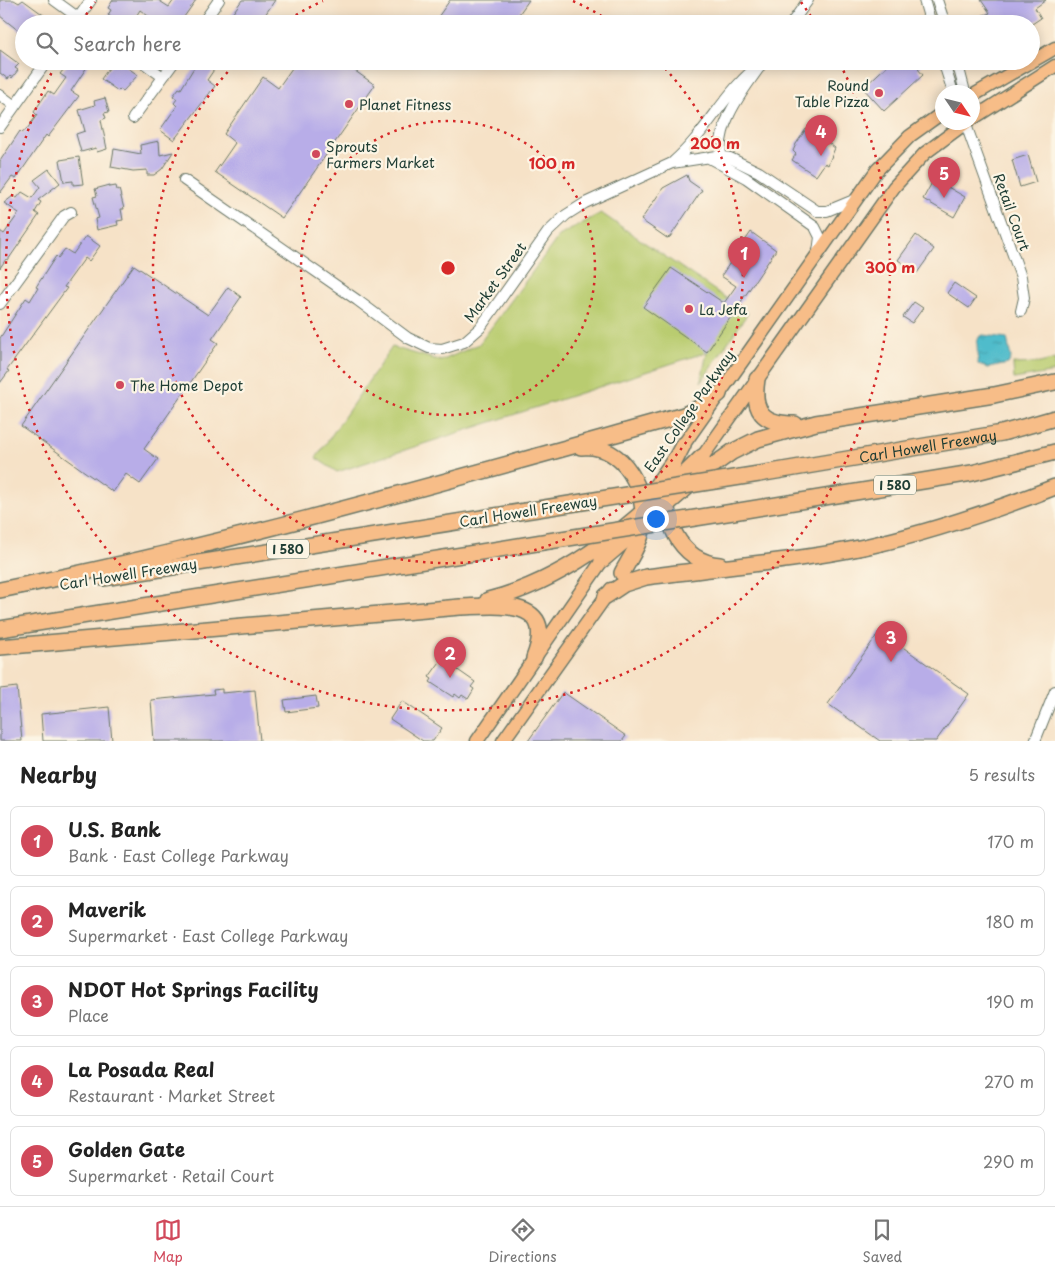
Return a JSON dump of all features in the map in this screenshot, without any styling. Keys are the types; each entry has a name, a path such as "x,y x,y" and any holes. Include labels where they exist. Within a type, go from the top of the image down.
{"highway":[{"path":"757,380 756,402 760,412 766,418 778,423 816,423"},
{"path":"602,560 639,515 668,504 732,452 767,436 816,423 1001,393 1055,382"},
{"path":"0,590 155,556 569,448 684,415 704,405 718,394"},
{"name":"Carl Howell Freeway","path":"0,595 759,474 1002,432 1055,418"},
{"path":"683,445 672,465 668,489 668,520 673,533 683,546 695,556 708,563 730,566"},
{"path":"569,448 586,447 602,450 614,456 633,476 639,491 636,547 622,573"},
{"name":"I 580","path":"0,628 972,473 1055,452"},
{"path":"460,607 518,592 548,579 587,555 639,515 702,457"},
{"path":"606,596 624,584 639,578 823,554 890,540 971,518 1055,487"},
{"path":"0,647 460,607 508,606 526,610 536,621 539,632 534,658"}],"main road":[{"path":"1040,57 1055,48"},
{"path":"980,114 1055,66"},
{"path":"980,91 1017,70"},
{"name":"East College Parkway","path":"639,515 718,394 856,199 893,152 916,131 935,118"},
{"path":"503,741 606,596 668,504 897,182 925,153 956,130"},
{"path":"477,741 602,560"}],"street":[{"path":"54,0 70,15"},
{"path":"80,15 90,0"},
{"path":"208,15 219,0"},
{"path":"797,15 808,0"},
{"path":"924,0 928,15"},
{"path":"937,0 942,15"},
{"path":"0,127 41,70"},
{"path":"153,70 163,77"},
{"path":"133,118 168,70"},
{"path":"672,163 692,146 730,91 752,70"},
{"path":"722,161 723,136 731,112 758,70"},
{"path":"946,70 951,85"},
{"path":"960,70 964,85"},
{"path":"0,95 15,106"},
{"name":"Retail Court","path":"970,130 1021,277 1024,298 1021,311"},
{"name":"Market Street","path":"184,180 357,300 408,338 429,348 442,349 464,342 480,328 548,232 566,215 585,203 672,163 708,158 747,165 817,211 827,211 856,199"},
{"name":"Market Street","path":"722,161 815,227 820,237 818,252"},
{"path":"0,304 64,216 71,212"},
{"path":"1035,741 1055,691"}],"green space":[{"path":"601,213 748,313 701,382 707,352 337,472 316,458 392,347 441,361 479,344 559,236"},
{"path":"1055,359 1055,372 1014,379 1013,364 1040,363"}],"water":[{"path":"983,335 1007,338 1011,358 1008,364 988,368 978,364 977,343 979,337"}],"building":[{"path":"0,0 14,0 19,3 23,0 44,15 15,15 15,28 0,16"},
{"path":"113,0 158,0 169,7 174,0 196,0 185,15 147,15 140,10 137,15 108,15 111,10 108,8"},
{"path":"242,0 275,0 265,15 231,15"},
{"path":"450,0 529,0 518,15 439,15"},
{"path":"981,0 1046,0 1035,8 1039,15 984,15 990,13"},
{"path":"0,50 15,61 15,70 18,70 12,78 10,76 8,79 0,73"},
{"path":"63,70 85,70 71,91 79,96 48,137 46,135 16,179 12,177 0,193 0,161 20,131 22,133 27,129 37,115 34,112 48,91 54,95 66,78 60,74"},
{"path":"108,70 131,70 138,75 123,91 120,89 118,91 101,79"},
{"path":"193,70 214,70 207,80 215,86 174,140 160,130 177,106 174,103 177,99 173,96 179,88 181,89"},
{"path":"291,70 354,70 375,85 282,218 215,172 235,143 224,134 263,77 278,88"},
{"path":"882,70 919,70 923,75 884,111 863,88"},
{"path":"105,98 109,112 104,113 106,118 101,120 107,149 97,152 96,148 81,152 76,134 85,131 79,110 95,105 94,101"},
{"path":"806,129 817,135 819,132 825,136 823,139 835,148 828,165 825,163 816,176 792,160 796,154 793,151 796,144"},
{"path":"159,141 160,155 173,152 162,169 154,175 147,175 147,170 133,171 111,167 114,149 141,154 140,145"},
{"path":"1028,155 1036,182 1020,187 1012,160"},
{"path":"79,157 83,184 73,185 73,181 64,182 60,160"},
{"path":"49,169 60,183 38,200 41,202 35,212 39,215 8,260 6,259 0,268 0,231 4,234 19,213 4,203 13,196 17,198 22,192 32,198 40,187 34,180"},
{"path":"687,175 689,181 702,190 670,237 667,238 641,220 663,188"},
{"path":"934,179 965,197 954,217 923,199"},
{"path":"110,185 110,187 116,186 117,190 119,189 124,209 121,209 123,220 117,221 118,225 97,230 95,219 99,218 93,197 97,196 95,189"},
{"name":"La Jefa","path":"751,232 776,250 707,352 643,307 671,268 724,303 736,286 721,276"},
{"path":"916,235 934,249 917,273 898,260"},
{"path":"86,236 100,246 89,261 85,258 64,287 67,288 7,370 9,371 0,383 0,338 26,298 30,301 38,288 36,287 56,256 58,258 65,249 73,254"},
{"name":"The Home Depot","path":"134,265 208,315 228,287 241,297 212,339 218,343 144,449 158,459 140,484 126,474 113,492 21,426"},
{"path":"954,283 976,298 969,308 947,293"},
{"path":"914,302 923,308 912,323 903,317"},
{"path":"880,631 969,694 936,741 880,741 828,704"},
{"path":"442,659 475,682 471,687 474,689 468,699 462,695 460,698 455,694 453,697 430,682 432,679 429,677"},
{"path":"17,687 22,741 0,741 0,689"},
{"path":"222,689 222,693 255,690 260,741 154,741 151,700 214,694 213,690"},
{"path":"563,692 626,736 622,741 528,741"},
{"path":"316,696 318,708 286,712 284,700"},
{"path":"402,701 442,728 433,741 423,741 390,719"},
{"path":"109,707 112,741 43,741 41,714"}],"place":[{"name":"Round Table Pizza","path":"879,93"},
{"name":"Planet Fitness","path":"349,104"},
{"name":"Sprouts Farmers Market","path":"316,154"},
{"name":"La Posada Real","path":"821,156"},
{"name":"Golden Gate","path":"944,198"},
{"name":"U.S. Bank","path":"744,278"},
{"name":"La Jefa","path":"689,309"},
{"name":"The Home Depot","path":"120,385"},
{"name":"NDOT Hot Springs Facility","path":"891,662"},
{"name":"Maverik","path":"450,678"}]}
